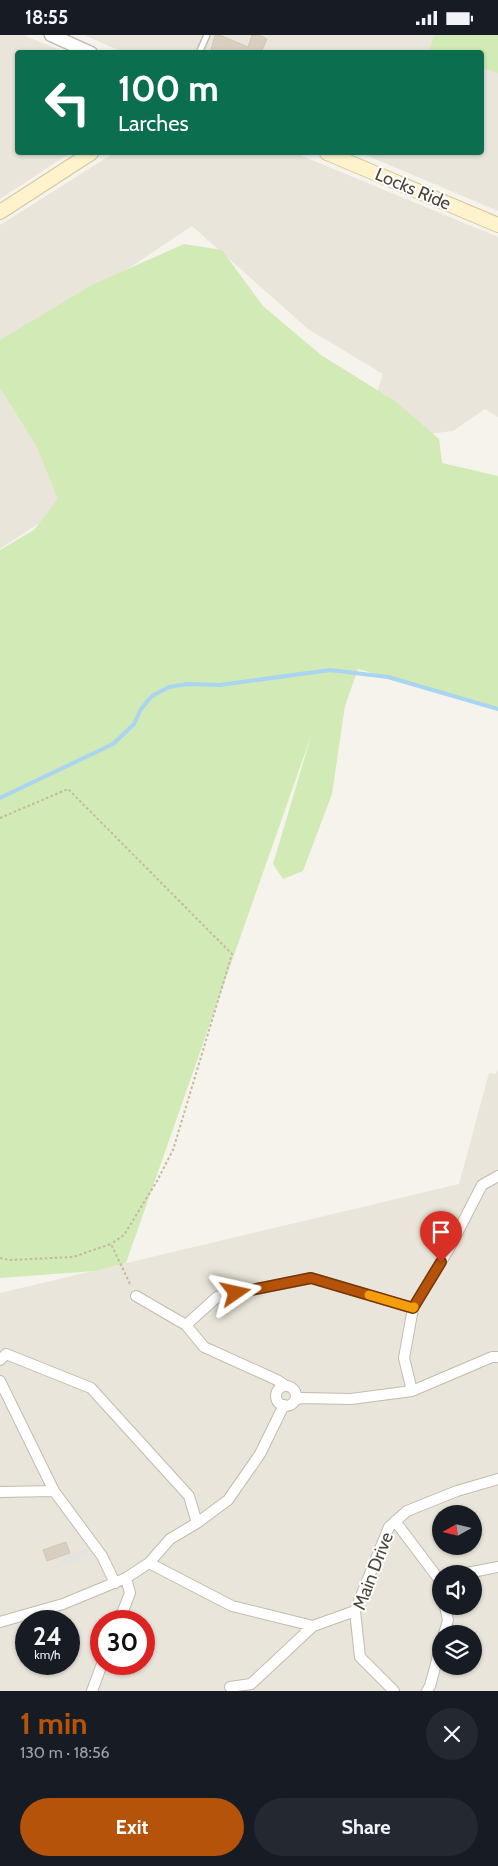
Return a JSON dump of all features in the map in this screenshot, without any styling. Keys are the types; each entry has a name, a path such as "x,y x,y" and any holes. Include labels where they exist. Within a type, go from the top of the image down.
{"main road":[{"path":"0,212 88,155"},
{"name":"Locks Ride","path":"332,155 498,225"}],"street":[{"path":"51,35 85,50"},
{"path":"412,1391 404,1358 413,1308 450,1247 482,1185 498,1176"},
{"path":"186,1325 217,1297 311,1278 413,1308"},
{"path":"136,1296 186,1325 204,1347 280,1385 292,1388 298,1397"},
{"path":"0,1360 6,1355 91,1388 189,1496 197,1523"},
{"path":"298,1397 351,1399 412,1391 492,1357 498,1357"},
{"path":"0,1381 54,1491 102,1557 115,1583"},
{"path":"280,1385 276,1398 284,1405 291,1405 298,1397"},
{"path":"0,1622 63,1604 126,1578 149,1563 170,1539 197,1523 228,1500 260,1455 284,1405"},
{"name":"Main Drive","path":"394,1691 360,1657 355,1611 390,1527 407,1511 457,1491 498,1479"},
{"path":"0,1492 54,1491"},
{"path":"396,1521 432,1568"},
{"path":"149,1563 232,1606 313,1626"},
{"path":"482,1570 498,1567"},
{"path":"123,1610 130,1593 126,1578"},
{"path":"230,1687 251,1684 313,1626 355,1611"},
{"path":"92,1691 98,1675"},
{"path":"427,1691 433,1675"}],"lane":[{"path":"200,50 207,35"}],"path":[{"path":"0,819 68,789 232,954 173,1150 157,1181 124,1235 111,1244 73,1257 9,1261 0,1258"},
{"path":"111,1244 136,1296"}],"shaded area":[{"path":"0,35 23,35 60,50 15,50 15,155 67,155 0,199"},
{"path":"84,35 498,35 498,211 366,155 484,155 484,50 118,50"},
{"path":"111,155 300,155 498,237 498,417 485,409 453,431 361,442 383,374 308,329 192,226 89,295 0,349 0,225"},
{"path":"0,380 80,496 0,549"},
{"path":"498,1069 498,1691 0,1691 0,1293 459,1184 489,1073 496,1074"},
{"path":"86,1549 91,1556 54,1569 53,1566 62,1563 61,1559"}],"green space":[{"path":"435,35 498,35 498,73 484,68 484,50 429,49"},
{"path":"184,244 222,250 263,306 321,355 395,401 439,439 442,463 498,476 498,708 358,669 345,706 332,794 303,871 283,879 273,864 312,733 126,1263 95,1271 0,1278 0,550 34,530 58,499 36,445 0,388 0,340 92,285"}],"building":[{"path":"215,35 220,35 248,47 252,35 259,35 267,39 262,50 211,50"},
{"path":"66,1542 70,1553 47,1561 43,1550"}],"waterway":[{"path":"0,798 113,744 134,724 141,709 152,696 169,687 187,684 220,685 330,670 388,677 498,709"}],"slow traffic":[{"path":"369,1295 414,1307"}],"route":[{"path":"236,1293 311,1278 413,1308 441,1262"}]}
